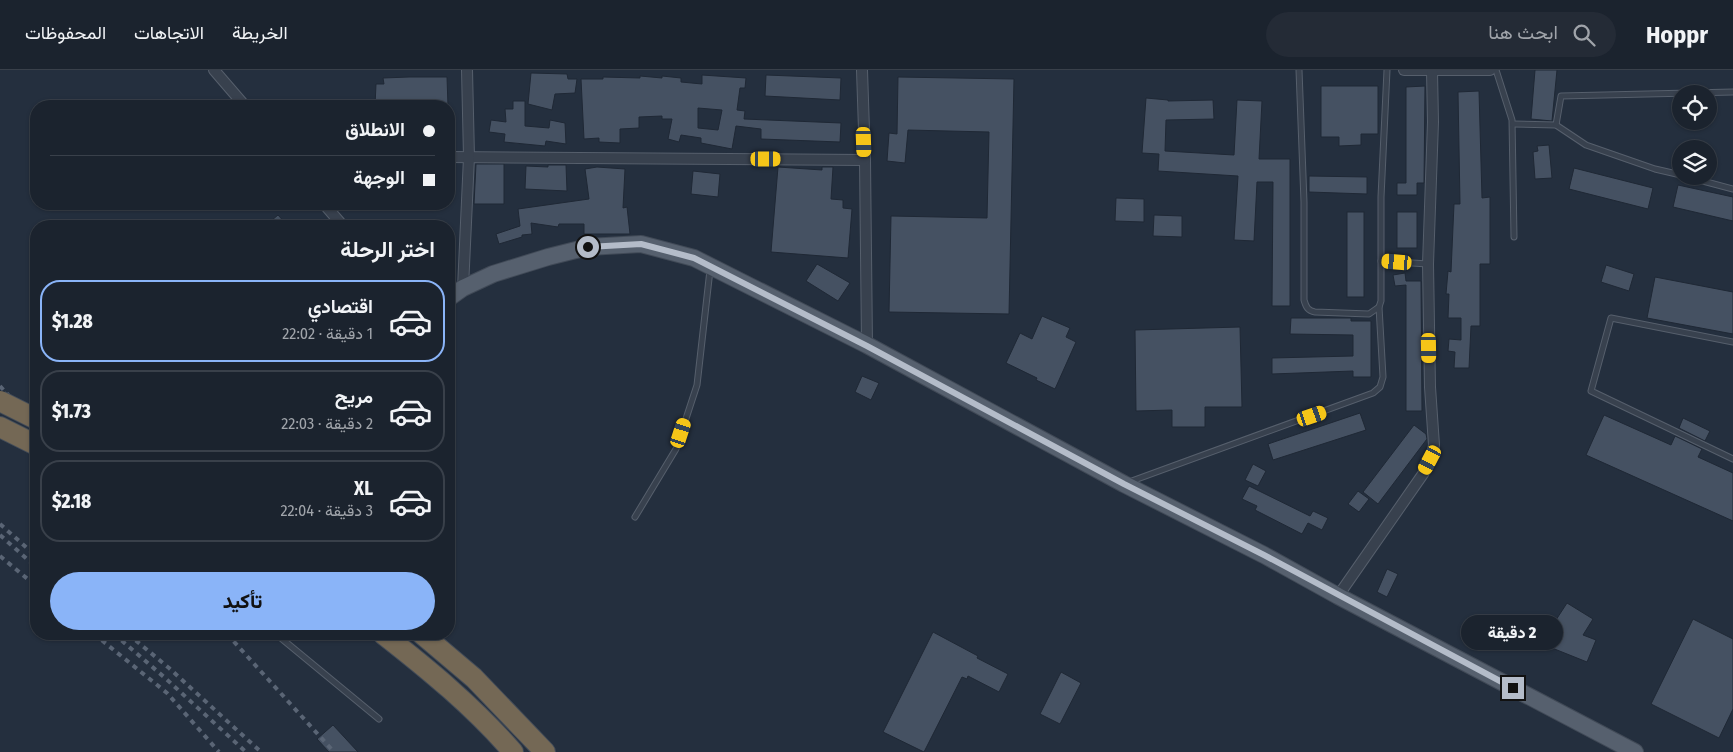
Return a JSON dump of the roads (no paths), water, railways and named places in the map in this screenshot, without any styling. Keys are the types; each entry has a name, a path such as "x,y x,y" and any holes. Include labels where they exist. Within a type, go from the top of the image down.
{"highway":[{"path":"0,400 30,416"},
{"path":"0,427 30,442"},
{"path":"391,640 435,675 495,731 513,752"},
{"path":"429,640 474,678 545,752"}],"main road":[{"path":"455,294 493,274 588,247 641,244 694,258 867,346 1124,484 1264,555 1338,596 1635,752"}],"street":[{"path":"214,70 239,100"},
{"path":"463,288 469,157 467,70"},
{"path":"862,70 867,346"},
{"path":"1404,70 1490,70"},
{"path":"1338,596 1423,474 1434,446 1430,387 1428,264 1433,122 1432,71"},
{"path":"455,157 865,160"},
{"path":"329,210 338,220"}],"lane":[{"path":"1298,70 1304,202 1305,307 1310,312 1369,314 1379,307"},
{"path":"1124,484 1373,393 1380,386 1383,376 1379,307 1381,301 1381,197 1387,70"},
{"path":"1496,70 1513,124 1514,237"},
{"path":"1556,125 1561,96 1733,92"},
{"path":"1513,124 1556,125 1586,145 1672,173"},
{"path":"1717,185 1733,189"},
{"path":"1381,261 1428,264"},
{"path":"635,516 676,449 697,385 710,267"},
{"path":"1733,342 1611,318 1592,391 1733,459"},
{"path":"283,640 379,719"}],"railway":[{"path":"0,386 30,419"},
{"path":"0,524 30,551"},
{"path":"0,535 30,562"},
{"path":"0,556 30,581"},
{"path":"101,640 167,693 219,752"},
{"path":"121,640 246,752"},
{"path":"135,640 169,668 261,752"},
{"path":"232,640 334,752"}]}
